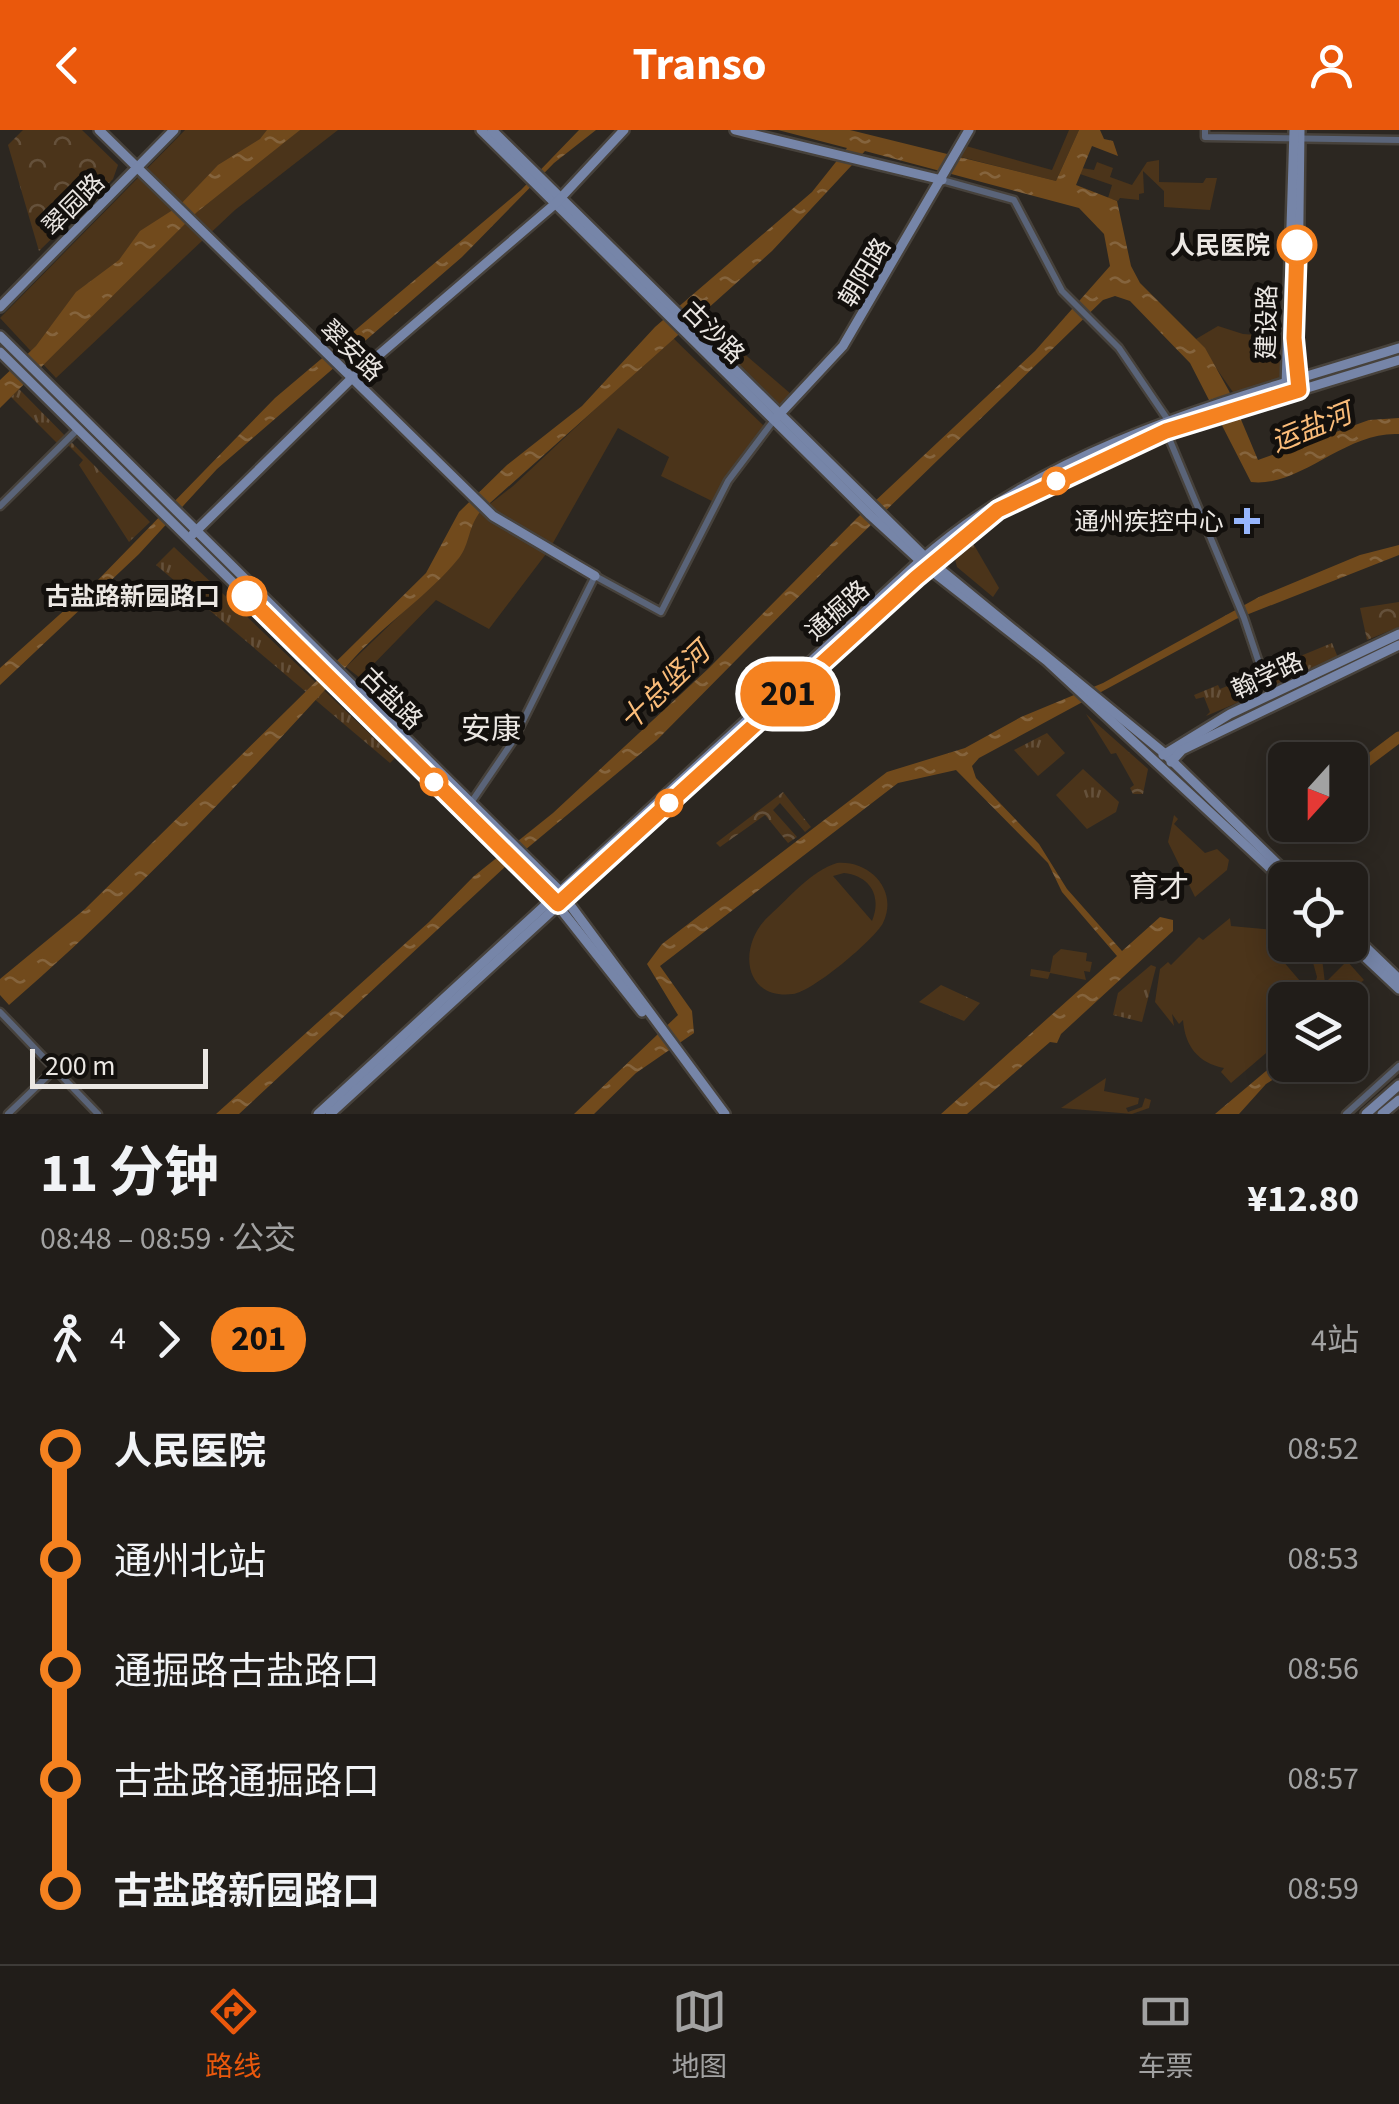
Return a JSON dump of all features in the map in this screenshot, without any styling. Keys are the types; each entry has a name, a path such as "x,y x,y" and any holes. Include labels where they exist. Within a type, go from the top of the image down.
{"street":[{"name":"翠安路","path":"99,130 493,516 595,576"},
{"name":"翠园路","path":"0,306 174,130"},
{"name":"古沙路","path":"481,130 542,185 926,562 1165,760 1268,865"},
{"name":"古沙路","path":"492,130 526,170"},
{"path":"188,540 352,378 558,201 624,130"},
{"path":"735,130 944,178 1014,200 1062,291 1118,348 1168,418 1169,430 1244,618 1270,697"},
{"name":"朝阳路","path":"776,417 843,346 969,130"},
{"path":"1205,130 1205,137 1399,140"},
{"name":"建设路","path":"1288,395 1284,384 1297,136"},
{"name":"建设路","path":"1297,136 1298,385"},
{"name":"古盐路","path":"0,336 13,356 178,522 188,540 324,664"},
{"path":"926,562 990,504 1168,418 1241,409 1288,395 1298,385 1399,348"},
{"name":"古盐路","path":"0,352 13,356"},
{"path":"926,562 998,510 1237,398 1399,360"},
{"name":"古盐路","path":"34,377 78,429 161,505"},
{"path":"467,809 513,742 595,576 661,612 728,481 776,417"},
{"path":"0,506 78,429"},
{"name":"古盐路","path":"178,522 197,531 558,897 722,1114"},
{"name":"通掘路","path":"318,1114 926,562"},
{"name":"翰学路","path":"1165,760 1174,744 1399,634"},
{"name":"翰学路","path":"1165,760 1399,645"},
{"path":"1165,760 1274,862"},
{"name":"通掘路","path":"330,1114 558,897"},
{"path":"1368,952 1399,989"},
{"path":"1368,956 1399,979"},
{"path":"0,1012 98,1114"},
{"path":"1346,1114 1399,1066"},
{"path":"8,1114 55,1068"},
{"path":"1366,1114 1399,1085"},
{"path":"1382,1114 1399,1100"}],"green space":[{"path":"23,130 82,130 118,165 113,179 39,251 8,145"},
{"path":"185,130 338,130 235,210 56,378 0,318"},
{"path":"1069,130 1079,130 1056,181 961,157 966,146 1052,170"},
{"path":"1159,160 1159,182 1203,183 1206,178 1217,178 1210,210 1164,207 1164,191 1143,171 1144,193 1139,194 1139,200 1118,201 1108,198 1112,185 1080,174 1082,168 1094,170 1097,162 1113,168 1110,177 1132,185 1147,162"},
{"path":"699,315 791,394 779,407 692,319"},
{"path":"1218,326 1243,334 1285,337 1285,384 1237,398 1196,339"},
{"path":"672,337 767,429 716,503 661,476 669,457 618,428 549,550 489,629 436,600 360,678 346,667 458,559 470,523 481,511 513,486"},
{"path":"19,389 150,522 129,542 79,465 83,460 63,440 58,444 11,397"},
{"path":"965,541 974,545 999,588 993,597 957,567 955,559"},
{"path":"174,547 395,758 390,763 156,565"},
{"path":"1399,602 1399,627 1367,640 1360,608"},
{"path":"1332,643 1339,660 1206,716 1210,712 1204,697 1196,699 1194,695 1218,685 1220,689"},
{"path":"1086,714 1148,769 1143,794 1133,794 1130,788 1134,785 1116,753 1111,754"},
{"path":"1047,733 1065,753 1038,776 1014,750"},
{"path":"1083,769 1119,802 1116,812 1087,829 1056,795"},
{"path":"783,792 811,827 805,832 780,803 773,810 797,837 788,843 765,815 720,847 716,843"},
{"path":"1174,815 1178,819 1174,824 1205,853 1217,849 1229,860 1227,870 1195,897 1168,842"},
{"path":"837,863 860,866 878,879 887,899 883,923 842,964 802,991 776,993 763,988 750,967 753,940 760,927 801,885","holes":["853,875 867,883 875,896 872,921 833,876"]},
{"path":"1230,918 1231,926 1268,929 1268,962 1284,962 1301,982 1268,982 1268,1051 1231,1083 1221,1072 1224,1068 1194,1052 1183,1020 1179,1024 1172,1014 1174,1026 1155,1002 1160,969 1168,962 1171,965 1199,937 1203,940"},
{"path":"1061,949 1087,953 1086,961 1092,962 1090,972 1084,971 1086,980 1050,973 1048,979 1030,976 1031,969 1050,972 1053,956"},
{"path":"1313,962 1322,962 1325,982 1316,982"},
{"path":"1346,962 1364,980 1362,982 1326,982"},
{"path":"1151,965 1156,967 1142,1022 1113,1015 1118,993"},
{"path":"941,985 980,1003 964,1021 919,1002"},
{"path":"1106,1078 1104,1091 1139,1098 1138,1104 1126,1108 1128,1112 1142,1107 1145,1098 1151,1100 1149,1108 1132,1114 1061,1108"}],"water":[{"path":"267,130 300,130 197,212 0,408 0,380 36,346 76,292 119,260 140,231 179,206 218,165 260,139"},
{"path":"579,130 596,130 554,163 462,257 217,469 139,554 0,685 0,668 97,581 275,398 521,190"},
{"path":"778,130 850,130 1056,181 1079,130 1100,130 1104,139 1113,141 1118,156 1092,146 1076,185 1117,201 1131,266 1140,283 1205,348 1229,391 1258,460 1369,420 1399,418 1399,434 1360,441 1287,477 1251,482 1190,363 1130,301 1115,296 1103,300 843,552 657,740 507,865 239,1114 216,1114 429,922 474,876 553,813 709,668 857,518 1035,351 1110,266 1104,234 1079,208 865,151 772,251 481,511 463,553 447,571 366,645 143,880 9,1005 0,995 0,979 85,909 426,573 459,512 507,465 582,406 655,327 812,192 847,148"},
{"path":"1399,545 1399,555 1236,619 979,758 972,766 976,778 1039,844 1067,889 1122,951 1160,917 1173,920 1173,931 1061,1034 1057,1043 1050,1042 967,1114 941,1114 1117,956 1062,892 1048,863 956,770 898,783 660,966 692,1011 694,1033 636,1073 594,1114 574,1114 678,1015 647,964 662,944 887,772 965,748 1021,717 1103,683 1259,597 1360,555"},
{"path":"1268,1069 1269,1082 1239,1114 1215,1114"}],"waterway":[{"path":"1368,760 1399,737"}],"bus line":[{"name":"201","path":"247,596 558,904 916,578 998,510 1078,469 1166,431 1299,390 1294,338 1297,245"}],"place":[{"name":"人民医院","path":"1297,245"},
{"name":"通州疾控中心","path":"1247,521"},
{"name":"古盐路新园路口","path":"247,596"}],"district":[{"name":"安康","path":"491,729"},
{"name":"育才","path":"1159,887"}],"water label":[{"name":"运盐河","path":"1311,427"},
{"name":"十总竖河","path":"664,686"}]}
